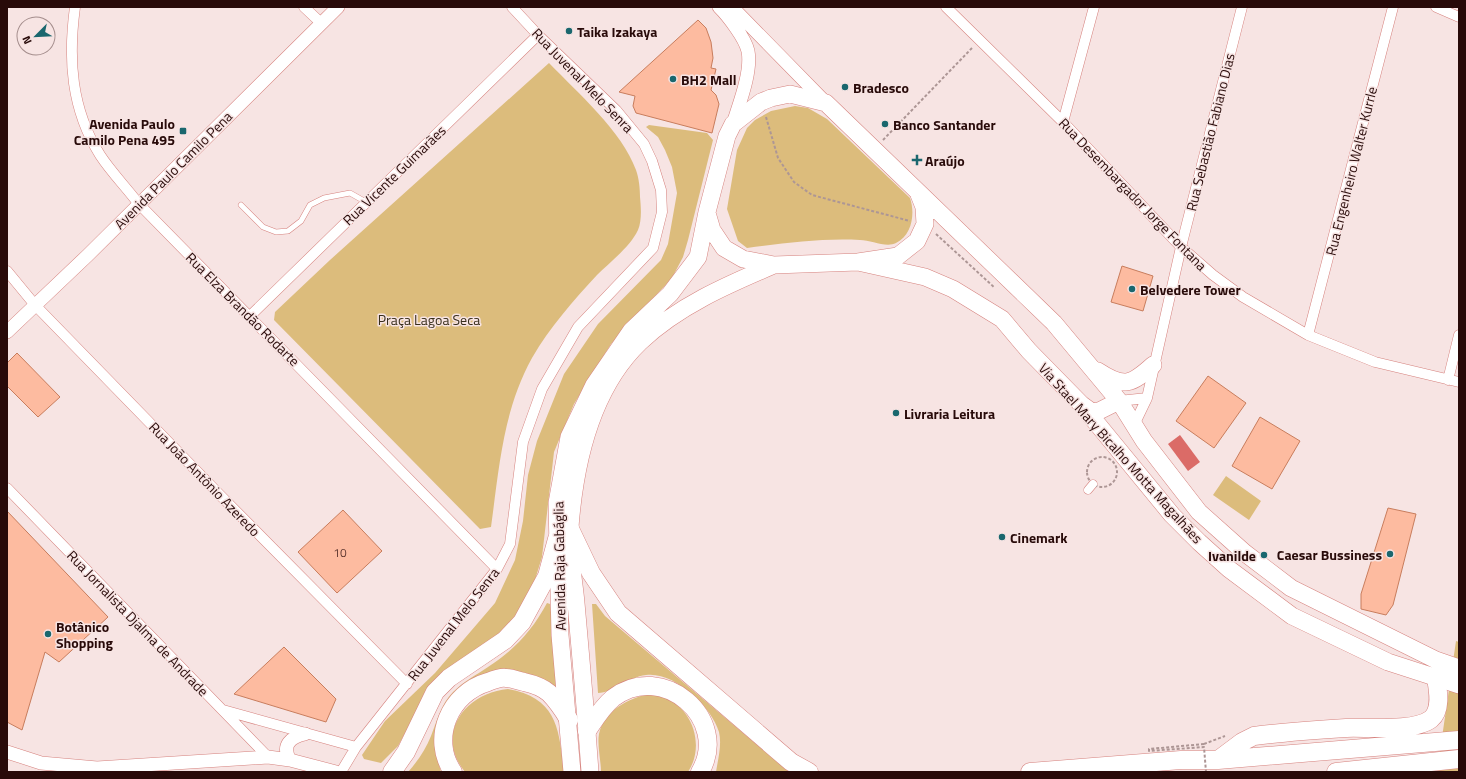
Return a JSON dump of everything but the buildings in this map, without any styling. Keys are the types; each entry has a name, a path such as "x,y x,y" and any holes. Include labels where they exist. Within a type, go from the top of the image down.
{"highway":[{"path":"733,124 762,102 771,98 790,94 826,103"},
{"name":"Via Stael Mary Bicalho Motta Magalhães","path":"826,103 917,190 962,236 1054,323 1119,401 1134,425 1199,512 1245,553 1291,588 1436,660 1459,668"},
{"name":"Avenida Raja Gabáglia","path":"590,772 587,731 564,534 556,503 569,437 594,385 631,331 670,294 698,257 707,212 727,136 733,124"},
{"path":"707,212 712,230 724,248 743,259 774,265 858,262 898,256 917,241 925,224 924,207 917,190"},
{"name":"Via Stael Mary Bicalho Motta Magalhães","path":"858,262 925,277 953,289 1002,319 1029,351 1081,404 1172,515 1199,542 1229,568 1292,616 1388,662 1436,678"},
{"name":"Avenida Raja Gabáglia","path":"572,768 569,720 560,635 564,534 579,461 599,399 617,368 641,341 686,307 729,284 774,265"},
{"path":"1089,365 1115,381 1128,383 1138,380 1153,365"},
{"path":"1081,404 1092,412 1099,411 1119,401"},
{"path":"392,772 406,752 435,692 449,678 504,640 522,622 547,576 564,534"},
{"path":"564,534 618,613 791,762 809,772"},
{"path":"453,772 445,757 442,742 445,724 455,705 469,690 478,685 505,677 534,684 548,692 560,705 569,720"},
{"path":"1212,766 1242,742 1254,736 1347,728 1403,726 1423,723 1431,719 1436,713 1438,696 1436,678 1459,685"},
{"path":"587,731 602,707 625,690 639,686 654,685 676,692 694,707 705,729 708,743 700,772"},
{"path":"1030,772 1180,760 1212,766 1459,740"},
{"path":"1336,772 1459,759"}],"street":[{"name":"Rua Elza Brandão Rodarte","path":"75,7 71,40 74,90 84,121 100,154 138,203 497,569"},
{"path":"304,7 321,23"},
{"name":"Avenida Paulo Camilo Pena","path":"7,332 88,255 138,203 338,7"},
{"name":"Rua Juvenal Melo Senra","path":"341,772 356,747 497,569 510,544 522,442 542,389 578,327 653,248 662,212 661,190 652,162 644,144 616,110 538,35 512,7"},
{"path":"719,7 730,18 748,51 747,79 733,124"},
{"path":"732,7 826,103"},
{"name":"Rua Desembargador Jorge Fontana","path":"946,7 1063,122 1181,247 1212,275 1243,297 1308,335 1375,362 1459,382"},
{"path":"1063,122 1094,7"},
{"name":"Rua Sebastião Fabiano Dias","path":"1134,425 1147,398 1153,365 1181,247 1242,7"},
{"name":"Rua Engenheiro Walter Kurrle","path":"1308,335 1393,7"},
{"path":"1436,7 1459,17"},
{"name":"Rua Vicente Guimarães","path":"250,316 538,35"},
{"name":"Rua João Antônio Azeredo","path":"7,271 35,305 220,496 407,684"},
{"path":"1448,380 1459,335"},
{"path":"1119,401 1147,398"},
{"name":"Rua Jornalista Djalma de Andrade","path":"7,488 268,758"},
{"path":"222,710 356,747"},
{"path":"290,760 287,747 290,740 295,736 305,734"},
{"path":"7,752 41,763 97,768 268,758 290,760 336,772"}],"lane":[{"path":"241,205 263,227 276,232 288,231 301,221 310,205 324,198 350,193 366,202"}],"path":[{"path":"874,150 979,40"},
{"path":"762,102 778,158 794,182 812,195 925,224 996,289"},
{"path":"1102,457 1111,460 1117,472 1114,481 1102,487 1091,487 1087,472 1090,463 1102,457"},
{"path":"1204,744 1148,749 1149,751 1204,747 1212,766"}],"green space":[{"name":"Praça Lagoa Seca","path":"549,63 598,113 621,141 636,170 639,180 641,209 640,222 638,230 630,242 597,275 554,325 532,358 514,398 508,419 500,462 491,527 480,529 274,320 275,312 330,260"},
{"path":"795,106 808,108 827,119 910,198 912,204 911,223 906,235 902,239 896,243 888,245 864,240 818,240 747,248 738,241 727,209 737,150 747,128 755,120 771,111"},
{"path":"649,125 707,133 713,140 683,257 672,278 611,344 574,404 554,452 542,557 531,593 512,621 416,713 398,746 381,763 364,759 362,755 385,721 435,673 495,603 515,560 523,521 528,475 537,441 564,374 598,324 661,260 668,244 677,193 672,167 665,150 658,137 646,127"},
{"path":"1226,476 1261,501 1249,520 1213,495"},
{"path":"547,603 550,604 560,688 474,679 435,749 441,772 408,772 427,746 445,702 453,692 514,647 529,631"},
{"path":"592,604 596,604 605,616 789,772 716,772 720,742 719,732 715,722 700,702 680,685 668,679 657,675 639,676 609,690 598,693"},
{"path":"1456,641 1459,642 1459,772 1437,772"},
{"path":"508,689 525,693 537,700 546,708 553,718 560,743 564,772 465,772 456,758 453,744 454,730 459,718 467,707 479,698 493,692"},
{"path":"644,695 657,696 670,700 680,707 687,716 693,727 696,750 688,772 601,772 599,734 605,719 622,704"}],"shaded area":[{"path":"1180,435 1200,462 1188,471 1168,444"}],"place":[{"name":"Taika Izakaya","path":"569,31"},
{"name":"BH2 Mall","path":"673,79"},
{"name":"Bradesco","path":"845,87"},
{"name":"Banco Santander","path":"885,124"},
{"name":"Avenida Paulo Camilo Pena 495","path":"183,131"},
{"name":"Araújo","path":"917,160"},
{"name":"Belvedere Tower","path":"1132,289"},
{"name":"Livraria Leitura","path":"896,413"},
{"name":"Cinemark","path":"1002,537"},
{"name":"Caesar Bussiness","path":"1390,554"},
{"name":"Ivanilde","path":"1264,555"},
{"name":"Botânico Shopping","path":"48,634"}]}
